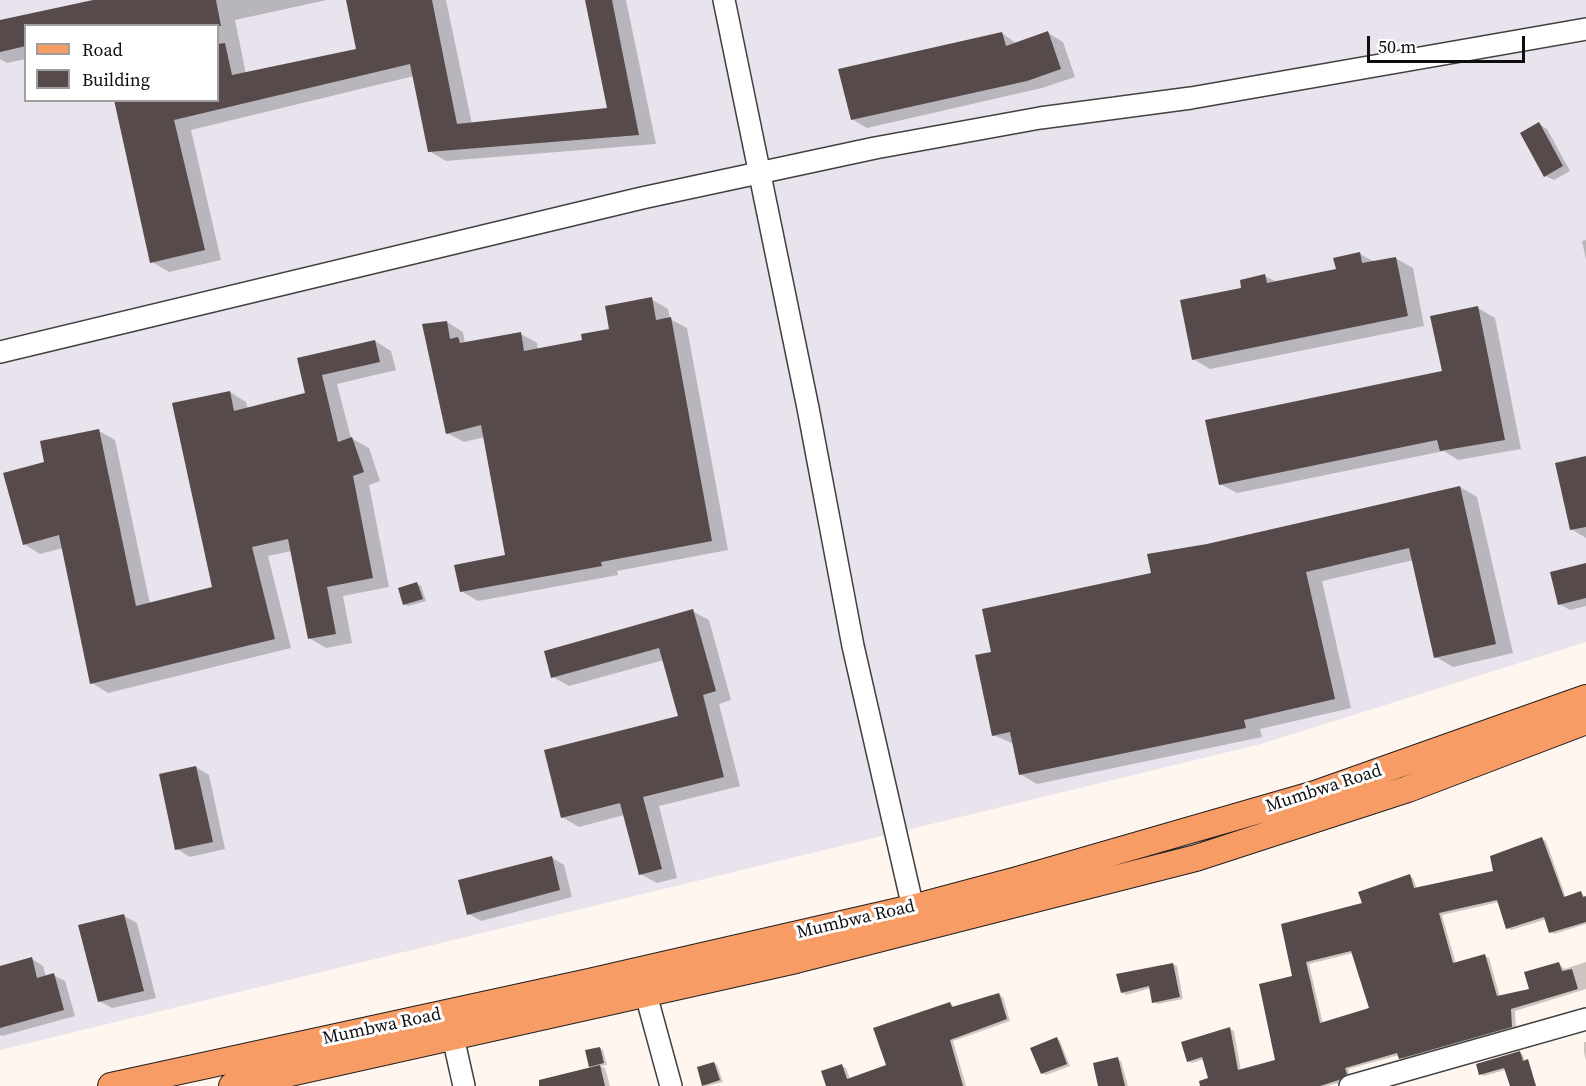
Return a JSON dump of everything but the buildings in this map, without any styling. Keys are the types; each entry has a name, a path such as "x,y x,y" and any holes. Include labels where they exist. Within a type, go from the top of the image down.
{"main road":[{"name":"Mumbwa Road","path":"232,1086 646,995 915,919 1084,862 1315,794 1586,698"},
{"name":"Mumbwa Road","path":"111,1086 640,970 915,919 1217,851 1408,789 1586,721"}],"street":[{"path":"724,0 808,408 853,646 915,919"},
{"path":"0,352 642,198 875,148 1040,118 1191,98 1586,29"},
{"path":"640,970 672,1086"},
{"path":"1350,1086 1586,1019"},
{"path":"453,1036 464,1086"}],"shaded area":[{"path":"0,0 1586,0 1586,642 1261,744 0,1050"}]}
